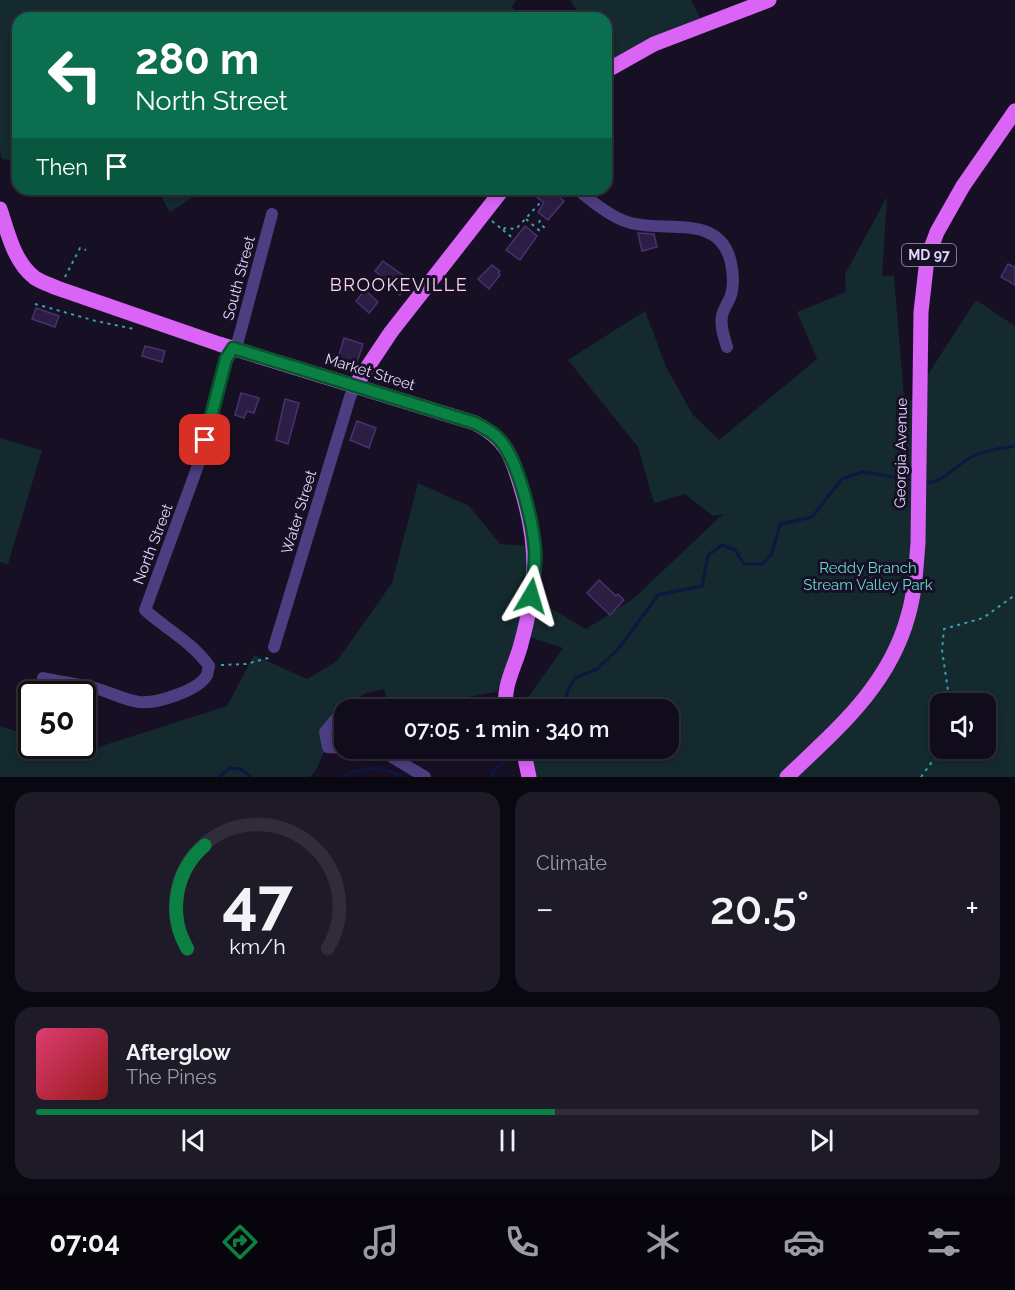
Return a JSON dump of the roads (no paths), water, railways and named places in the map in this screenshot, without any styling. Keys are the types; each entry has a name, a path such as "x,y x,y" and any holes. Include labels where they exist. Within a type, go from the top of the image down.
{"main road":[{"path":"612,67 654,44 769,0"},
{"name":"Georgia Avenue","path":"788,777 855,711 871,692 895,650 908,616 915,579 921,312 927,260 937,232 963,186 1015,111"},
{"path":"355,386 392,332 498,195"},
{"name":"Market Street","path":"0,209 14,250 20,261 35,278 57,288 233,348 475,423 498,438 512,458 530,517 535,568 522,643 505,690 505,699"},
{"path":"525,759 529,777"}],"street":[{"path":"584,195 596,205 630,223 708,231 720,239 731,262 733,279 732,293 722,315 722,330 727,347"},
{"name":"South Street","path":"233,348 238,341 273,214"},
{"name":"North Street","path":"43,678 100,689 126,699 142,702 165,699 183,692 207,675 209,666 190,644 145,610 200,460 226,359 233,348"},
{"name":"Water Street","path":"274,647 355,386"},
{"path":"334,721 325,732 328,747 334,747"},
{"path":"395,759 425,777"}],"waterway":[{"path":"924,482 944,477 973,456 1015,446"},
{"path":"566,699 575,678 597,669 620,647 658,595 702,586 708,555 722,545 735,550 744,564 763,564 772,553 780,524 812,517 842,479 862,472 915,480"},
{"path":"492,777 493,772 506,759"},
{"path":"219,777 230,768 241,769 251,777"},
{"path":"342,777 372,768 386,770 402,777"}],"district":[{"name":"BROOKEVILLE","path":"399,284"}],"park label":[{"name":"Reddy Branch Stream Valley Park","path":"868,576"}]}
